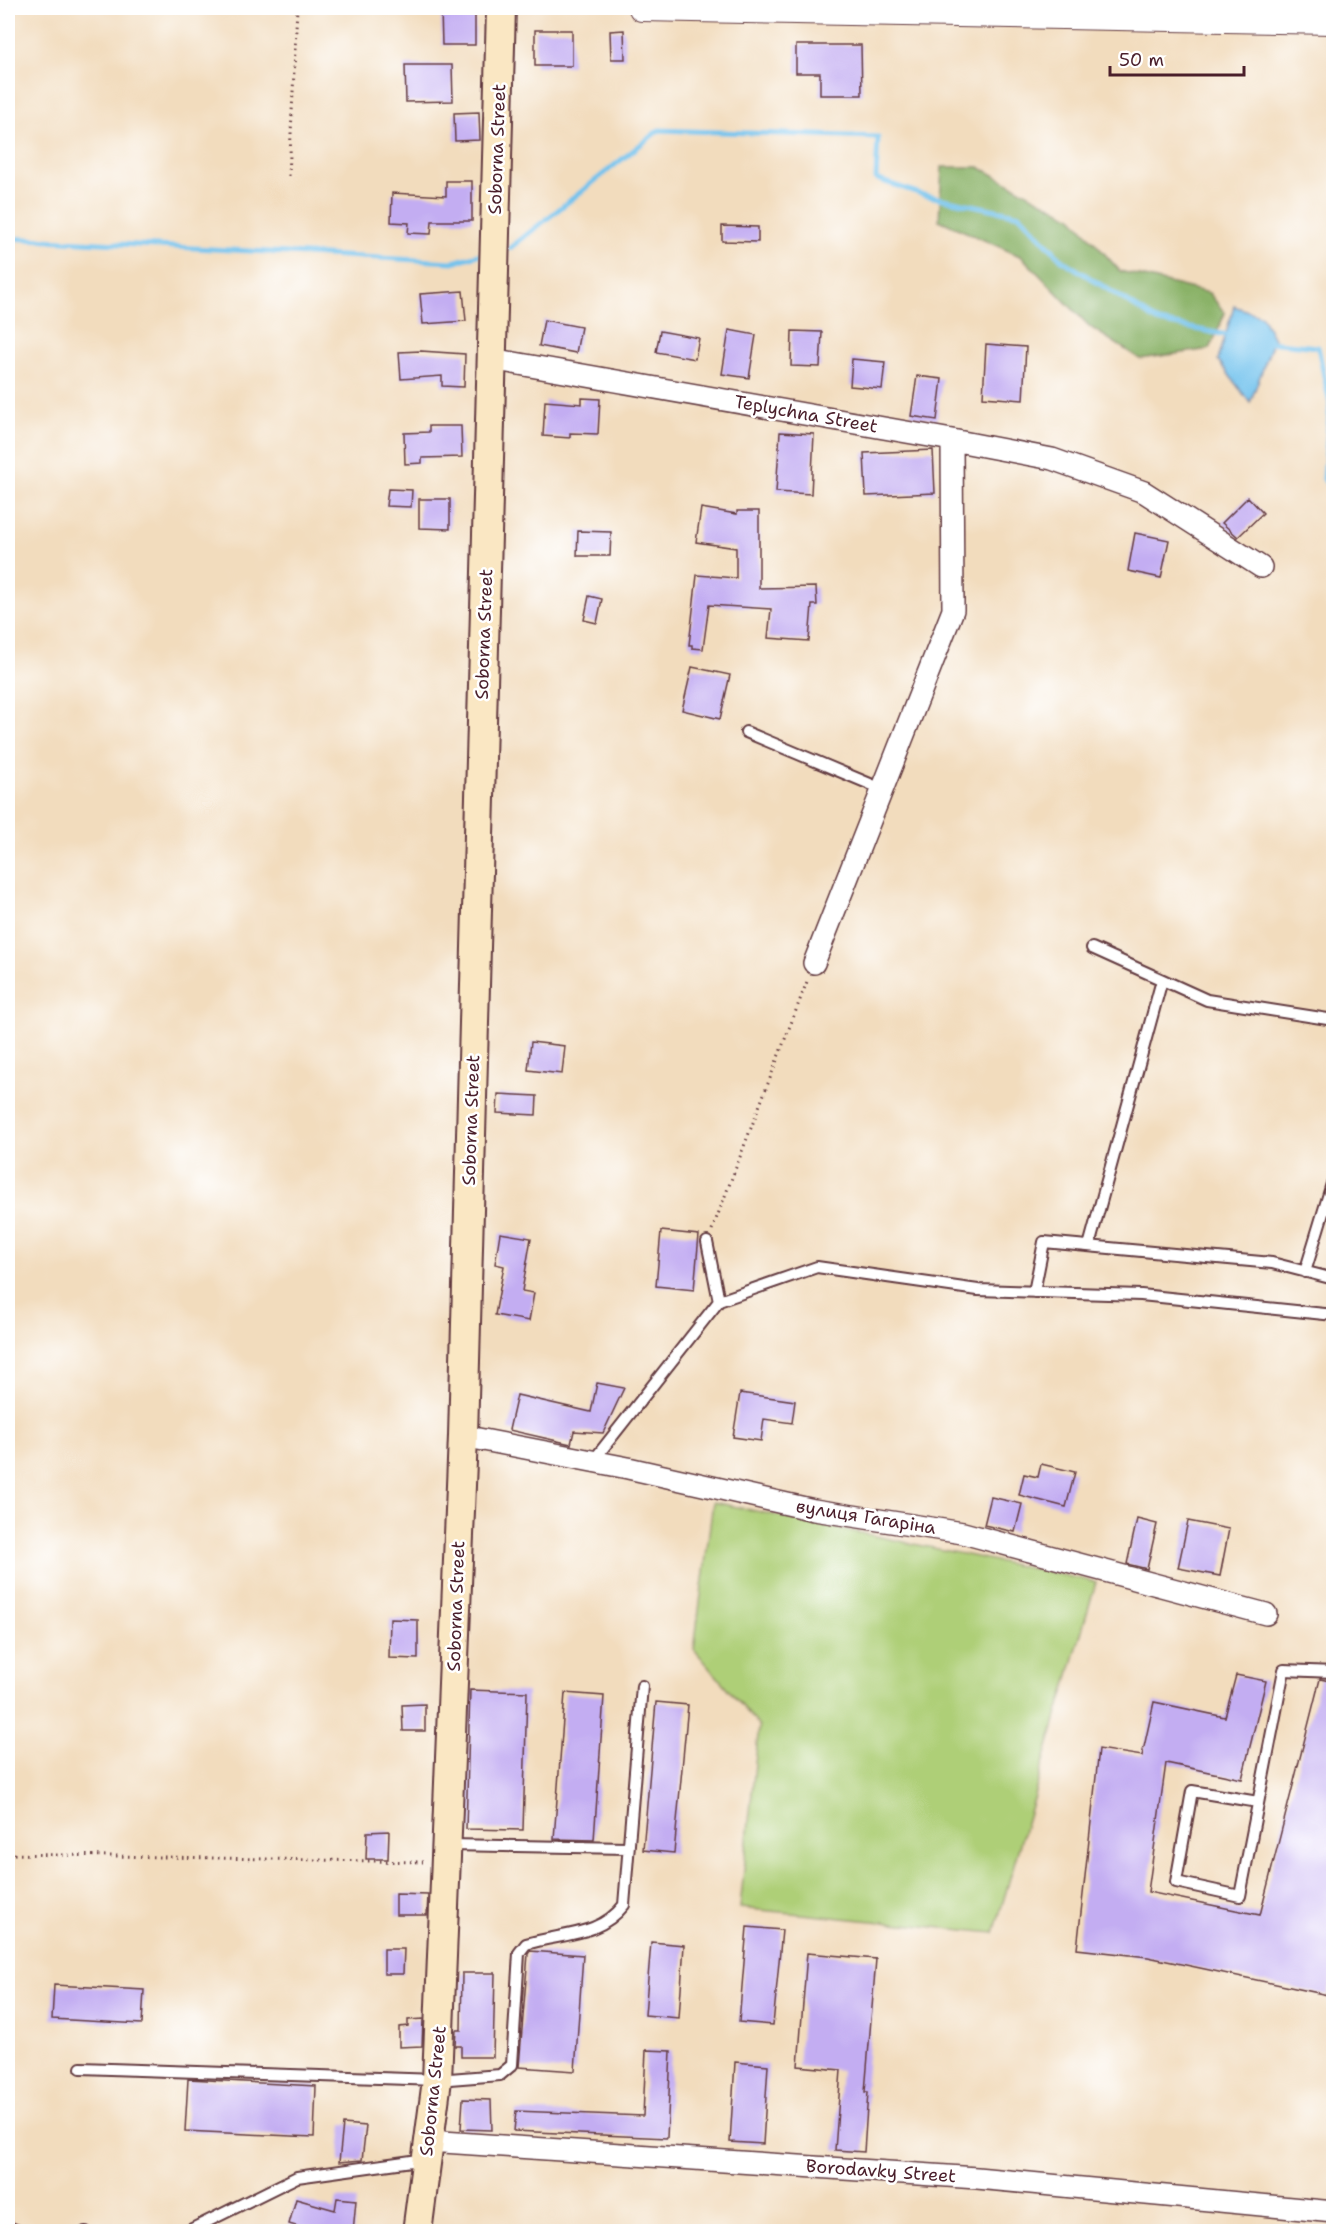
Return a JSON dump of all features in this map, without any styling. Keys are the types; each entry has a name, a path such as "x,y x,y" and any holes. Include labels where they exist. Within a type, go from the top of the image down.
{"main road":[{"name":"Soborna Street","path":"417,2232 437,2080 463,1436 501,8"}],"street":[{"path":"642,8 1334,21"},
{"name":"Teplychna Street","path":"491,359 1052,459 1144,492 1261,567"},
{"path":"814,963 952,610 952,440"},
{"name":"вулиця Гагаріна","path":"463,1436 593,1461 814,1510 963,1533 1266,1614"},
{"name":"Borodavky Street","path":"427,2150 977,2178 1334,2212"}],"lane":[{"path":"746,732 882,789"},
{"path":"1092,948 1207,1000 1334,1020"},
{"path":"1089,1246 1162,980"},
{"path":"1305,1272 1334,1177"},
{"path":"707,1242 719,1301"},
{"path":"1034,1292 1044,1242 1272,1263 1334,1279"},
{"path":"593,1461 719,1301 816,1267 978,1290 1141,1294 1334,1315"},
{"path":"1258,1802 1192,1791 1176,1882 1240,1896 1284,1670 1334,1672"},
{"path":"81,2068 437,2080 500,2075 512,2065 519,1953 526,1944 599,1928 615,1918 624,1905 642,1686"},
{"path":"446,1854 628,1848"},
{"path":"186,2232 297,2177 427,2150"},
{"path":"8,2227 21,2232"}],"path":[{"path":"289,176 297,8"},
{"path":"707,1242 814,963"},
{"path":"8,1854 446,1854"}],"green space":[{"path":"942,167 979,167 1072,217 1120,271 1209,293 1225,313 1210,349 1140,359 1090,327 1022,257 939,220"},
{"path":"713,1502 1096,1582 994,1933 740,1908 759,1726 694,1649"}],"water":[{"path":"1234,306 1262,316 1274,339 1250,403 1218,360"}],"building":[{"path":"441,10 475,10 475,45 442,45"},
{"path":"535,30 572,30 572,66 535,66"},
{"path":"624,30 625,59 611,59 610,31"},
{"path":"796,45 861,45 862,95 820,95 820,73 796,73"},
{"path":"405,65 452,65 453,101 406,102"},
{"path":"479,112 480,140 455,141 454,113"},
{"path":"446,181 472,181 472,221 432,221 431,234 408,233 409,223 391,222 392,193 446,196"},
{"path":"722,226 758,227 758,242 722,241"},
{"path":"463,291 466,321 423,324 420,294"},
{"path":"544,320 581,327 576,353 539,346"},
{"path":"729,330 756,335 749,378 722,374"},
{"path":"660,331 699,338 695,359 656,352"},
{"path":"792,331 822,332 820,367 791,366"},
{"path":"986,344 1026,347 1023,400 983,397"},
{"path":"399,352 465,354 464,387 442,386 442,376 401,379"},
{"path":"852,359 885,362 882,389 850,386"},
{"path":"917,376 942,379 937,420 911,416"},
{"path":"582,398 600,399 598,434 570,433 570,438 543,436 545,401 582,404"},
{"path":"429,426 461,426 462,457 422,458 422,463 405,464 404,433 429,432"},
{"path":"780,432 814,434 811,494 776,492"},
{"path":"933,450 935,493 866,496 864,453"},
{"path":"388,489 412,490 411,507 386,506"},
{"path":"1248,497 1263,513 1238,537 1222,523"},
{"path":"419,499 450,499 450,529 419,528"},
{"path":"701,508 737,514 737,511 759,511 759,588 816,587 817,605 812,605 809,641 768,638 771,609 709,605 703,649 692,648 692,645 689,645 697,575 736,578 736,548 696,542"},
{"path":"578,531 611,532 610,556 577,556"},
{"path":"1135,533 1169,540 1161,578 1128,571"},
{"path":"589,596 602,599 597,623 584,620"},
{"path":"692,667 730,675 720,719 682,710"},
{"path":"531,1042 565,1046 562,1074 528,1070"},
{"path":"498,1094 537,1096 536,1115 497,1113"},
{"path":"661,1231 699,1235 694,1290 656,1286"},
{"path":"500,1233 531,1238 522,1291 534,1293 529,1321 495,1315 504,1266 495,1264"},
{"path":"597,1383 624,1388 603,1433 574,1431 571,1444 509,1430 517,1395 591,1412"},
{"path":"740,1393 795,1401 792,1423 764,1419 761,1441 733,1437"},
{"path":"1041,1464 1075,1472 1066,1507 1019,1495 1024,1474 1038,1477"},
{"path":"991,1497 1022,1504 1015,1532 984,1525"},
{"path":"1137,1519 1157,1524 1147,1569 1127,1564"},
{"path":"1188,1521 1229,1529 1220,1576 1178,1568"},
{"path":"390,1619 418,1620 418,1659 389,1658"},
{"path":"1236,1675 1266,1681 1242,1779 1166,1763 1148,1892 1260,1915 1320,1679 1334,1682 1334,1969 1328,1995 1148,1957 1077,1949 1099,1749 1142,1756 1154,1702 1225,1717"},
{"path":"470,1690 527,1692 523,1830 466,1829"},
{"path":"565,1693 604,1696 594,1840 554,1839"},
{"path":"656,1702 688,1705 674,1853 643,1850"},
{"path":"425,1704 425,1731 403,1731 402,1705"},
{"path":"389,1831 388,1859 366,1859 367,1832"},
{"path":"396,1894 428,1895 427,1915 396,1915"},
{"path":"747,1927 782,1930 773,2025 739,2022"},
{"path":"651,1942 684,1945 679,2018 645,2015"},
{"path":"384,1949 404,1949 403,1974 384,1974"},
{"path":"530,1951 583,1955 575,2071 519,2067"},
{"path":"807,1953 876,1959 865,2092 868,2092 864,2152 835,2150 841,2070 798,2066"},
{"path":"462,1973 495,1973 493,2057 461,2057 461,2046 455,2046 456,2030 461,2030"},
{"path":"54,1985 144,1990 142,2024 52,2019"},
{"path":"423,2019 422,2046 399,2047 399,2027 408,2026 408,2020"},
{"path":"646,2050 671,2051 667,2138 514,2131 516,2111 643,2116"},
{"path":"735,2062 768,2065 763,2144 730,2142"},
{"path":"188,2079 316,2086 314,2137 185,2131"},
{"path":"463,2099 491,2100 492,2130 461,2129"},
{"path":"343,2124 366,2126 362,2160 339,2162"},
{"path":"337,2198 356,2200 353,2232 316,2232 289,2224 296,2199 335,2210"}],"waterway":[{"path":"510,248 659,130 878,137 876,179 924,195 1020,215 1062,260 1159,322 1232,336"},
{"path":"8,238 453,262 478,255"},
{"path":"1268,342 1318,347 1330,404 1324,479 1334,494"}]}
